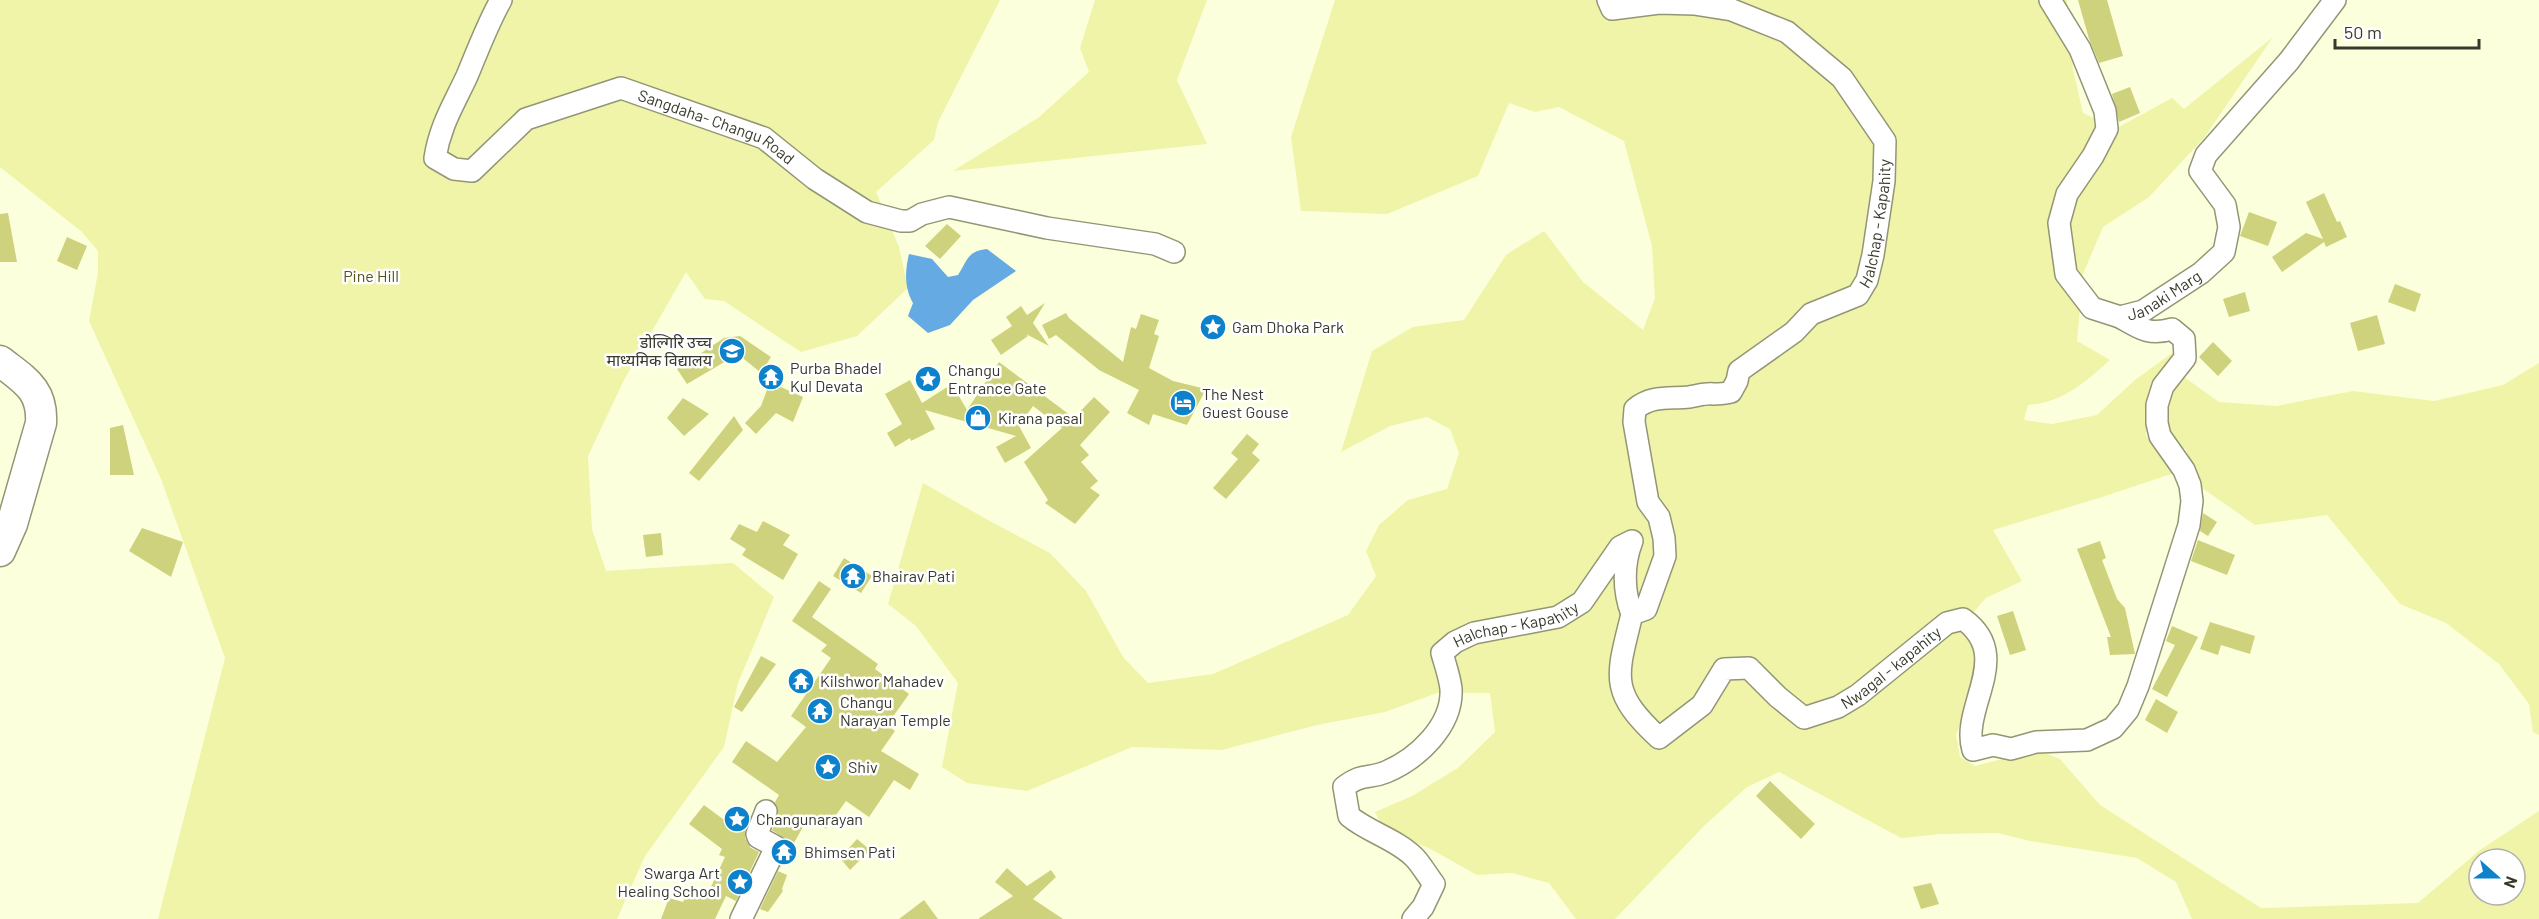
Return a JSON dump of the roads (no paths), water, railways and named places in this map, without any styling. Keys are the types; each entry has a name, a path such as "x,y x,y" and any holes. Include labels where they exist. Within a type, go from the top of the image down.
{"street":[{"name":"Sangdaha- Changu Road","path":"501,0 485,29 467,75 439,133 435,158 454,169 471,171 526,119 621,88 764,138 815,178 867,212 901,221 910,221 922,214 949,207 1047,228 1155,244 1174,252"},
{"name":"Halchap - Kapahity","path":"1413,919 1423,908 1434,884 1414,857 1397,845 1362,827 1349,816 1344,787 1357,777 1385,773 1416,754 1442,727 1451,690 1442,653 1455,642 1474,633 1558,617 1582,602 1620,547 1632,541 1626,556 1626,599 1632,614 1646,609 1665,556 1659,517 1648,502 1634,422 1635,409 1645,401 1663,397 1676,398 1712,393 1722,395 1731,392 1737,381 1738,371 1794,332 1811,314 1858,295 1867,280 1873,255 1884,182 1885,141 1842,78 1787,32 1732,10 1694,4 1659,3 1612,9 1608,0"},
{"name":"Janaki Marg","path":"2050,0 2080,49 2105,111 2107,129 2093,156 2067,194 2059,223 2066,274 2092,308 2120,317 2143,311 2160,302 2201,273 2224,252 2229,227 2225,205 2200,171 2206,155 2289,61 2336,0"},
{"name":"Nwagal - kapahity","path":"1632,614 1618,671 1625,698 1637,718 1659,738 1701,705 1724,669 1749,668 1778,697 1804,718 1838,707 1858,695 1947,622 1963,619 1976,628 1985,645 1979,699 1969,738 1973,750 1993,745 2011,749 2036,742 2087,740 2113,728 2128,710 2138,686 2189,525 2192,501 2190,485 2184,470 2165,446 2157,423 2157,405 2163,386 2185,358 2184,339 2172,329 2158,334 2141,330 2120,317"},
{"path":"0,361 32,387 39,399 42,411 41,423 12,524 0,551"},
{"path":"741,919 776,847 758,837 757,834 766,811"}],"water":[{"path":"987,249 1016,271 973,300 950,325 928,333 908,316 913,303 906,279 909,254 932,259 948,277 958,275 972,254"}],"place":[{"name":"Gam Dhoka Park","path":"1213,327"},
{"name":"डोल्गिरि उच्च माध्यमिक विद्यालय","path":"732,351"},
{"name":"Purba Bhadel Kul Devata","path":"771,377"},
{"name":"Changu Entrance Gate","path":"928,379"},
{"name":"The Nest Guest Gouse","path":"1183,403"},
{"name":"Kirana pasal","path":"978,418"},
{"name":"Bhairav Pati","path":"853,576"},
{"name":"Kilshwor Mahadev","path":"801,681"},
{"name":"Changu Narayan Temple","path":"820,711"},
{"name":"Shiv","path":"828,767"},
{"name":"Changunarayan","path":"737,819"},
{"name":"Bhimsen Pati","path":"784,852"},
{"name":"Swarga Art Healing School","path":"740,882"}],"park label":[{"name":"Pine Hill","path":"371,276"}]}
